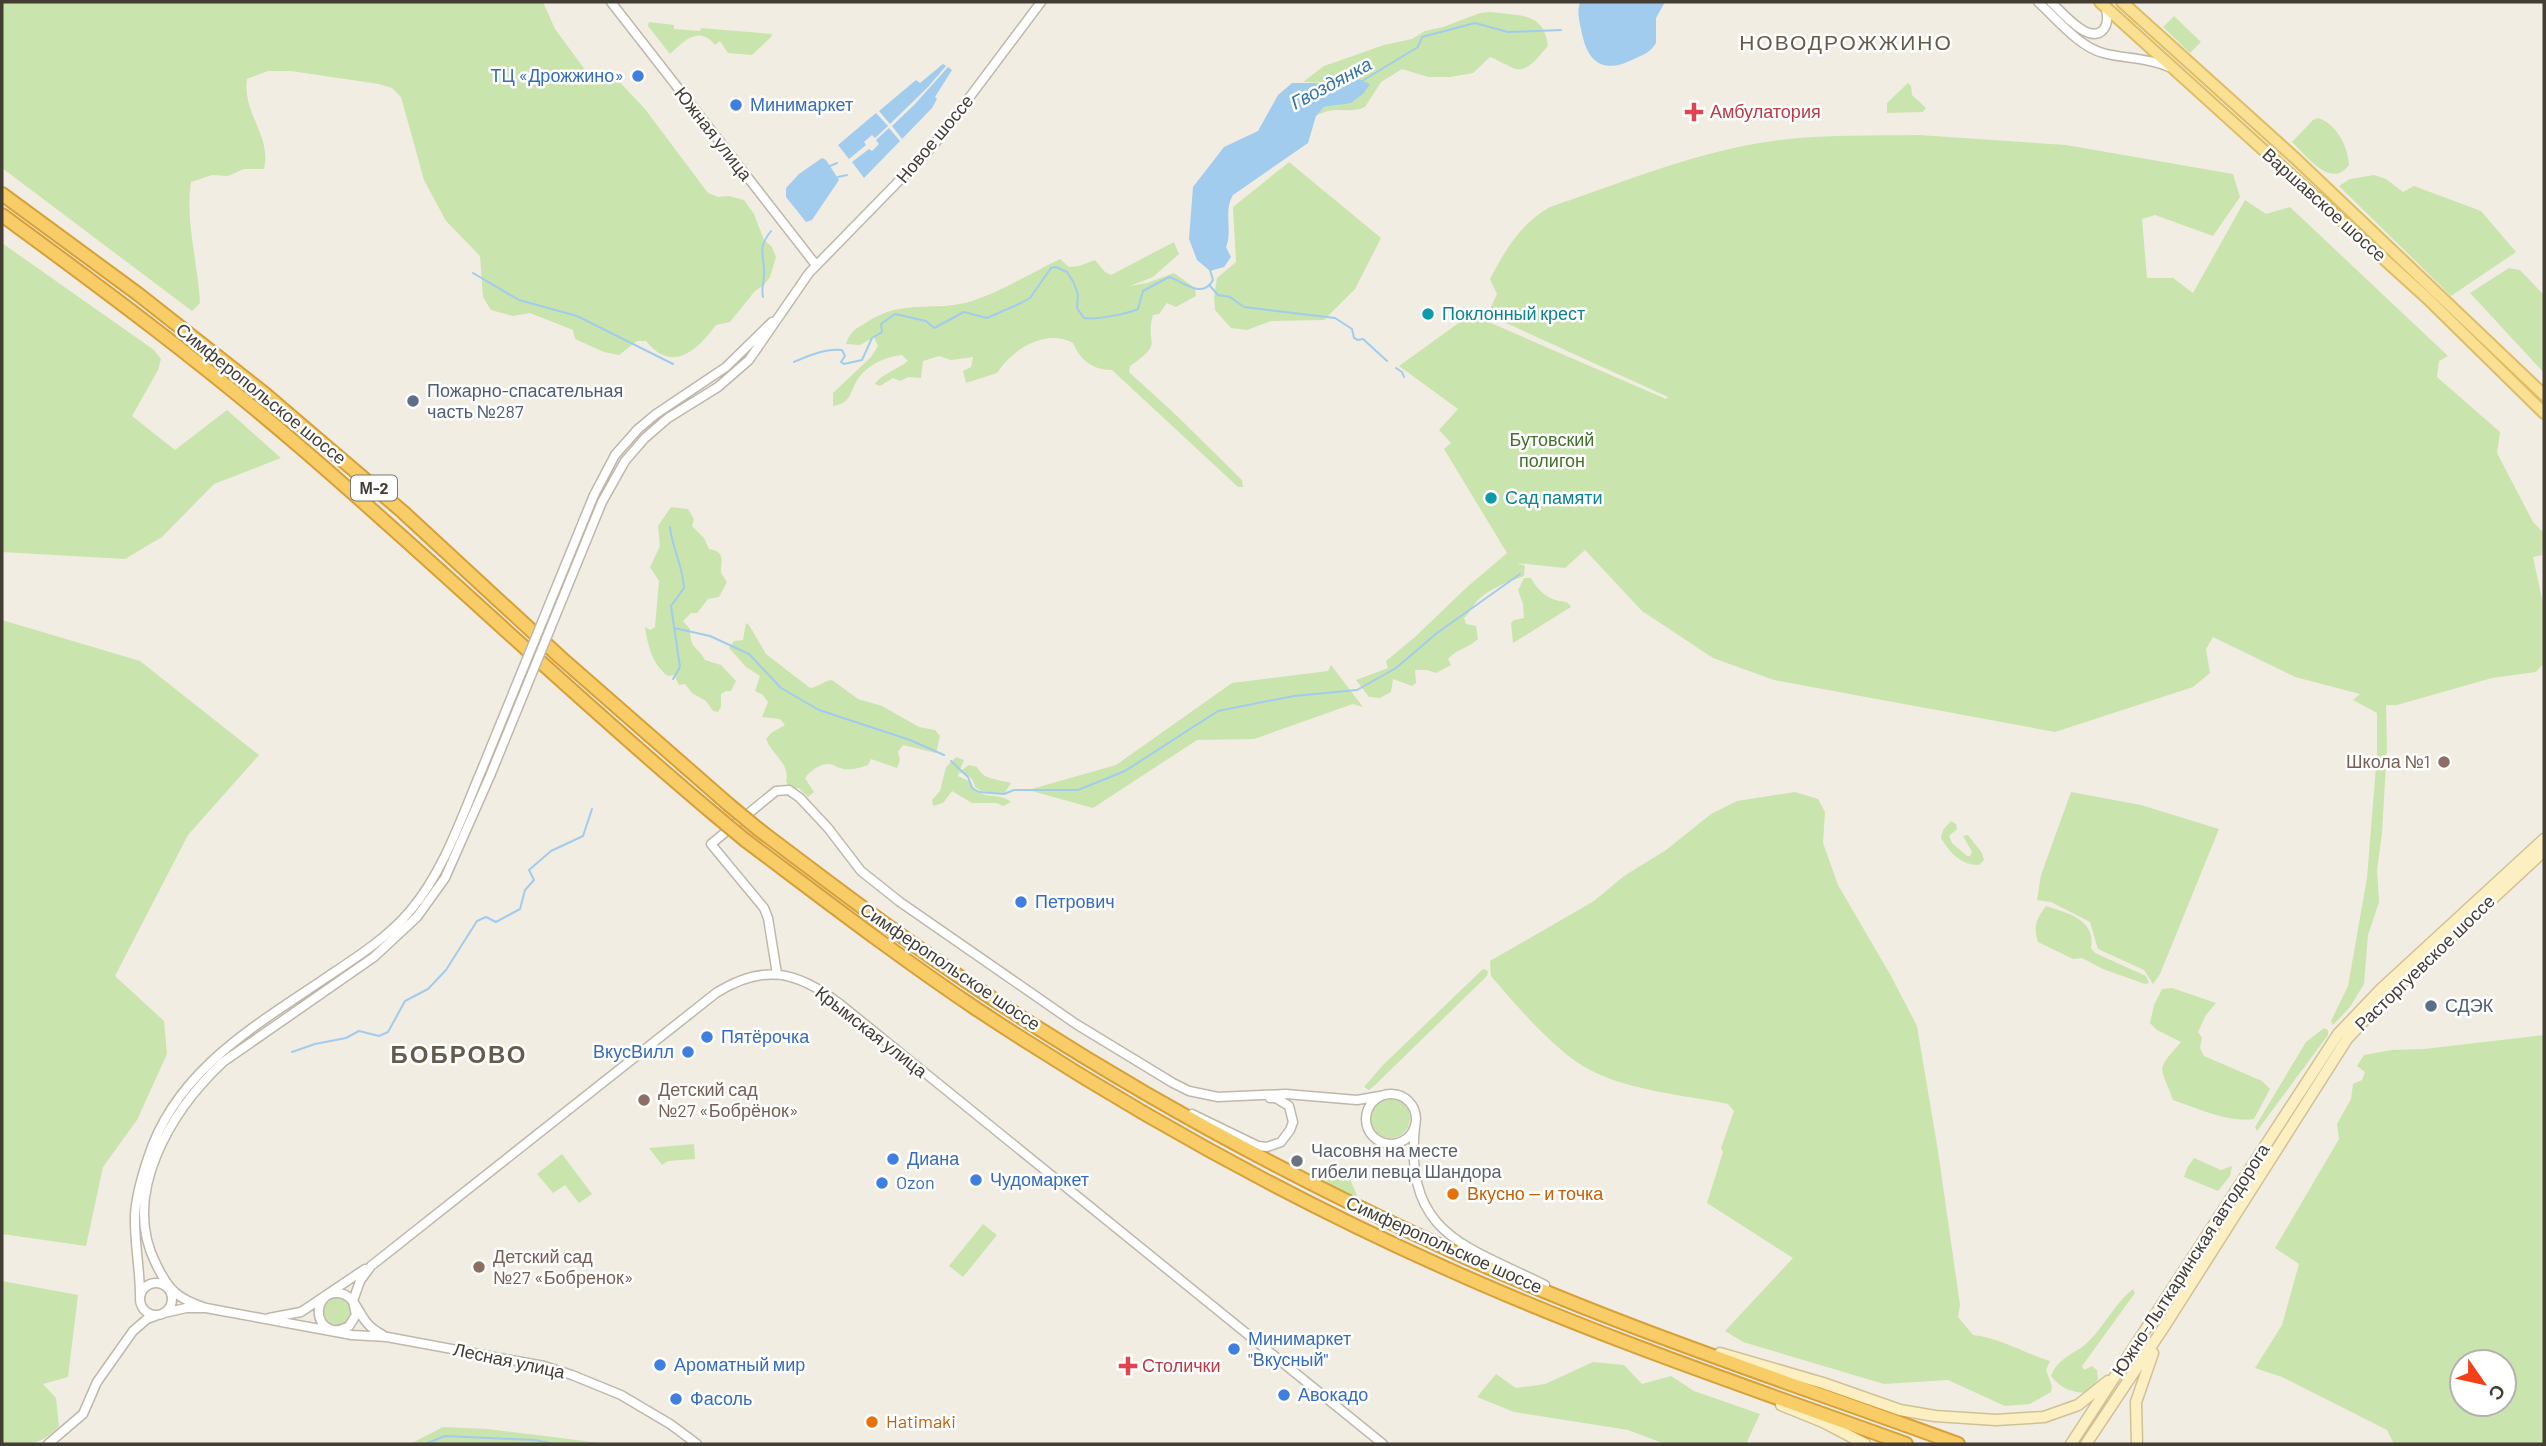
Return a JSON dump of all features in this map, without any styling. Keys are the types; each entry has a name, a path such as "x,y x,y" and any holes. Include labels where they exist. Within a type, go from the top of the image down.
{"highway":[{"name":"Симферопольское шоссе","path":"2,194 201,343 285,411 403,512 620,712 758,829 868,912 983,992 1150,1096 1294,1175 1446,1249 1661,1336 1958,1444"},
{"name":"Симферопольское шоссе","path":"2,215 129,309 297,443 392,526 640,753 715,815 857,925 973,1007 1170,1128 1282,1189 1440,1266 1512,1298 1651,1352 1906,1444"}],"main road":[{"name":"Варшавское шоссе","path":"2122,2 2296,159 2543,394"},
{"name":"Варшавское шоссе","path":"2103,5 2427,298 2544,413"},
{"path":"2531,400 2544,419"},
{"name":"Расторгуевское шоссе","path":"2310,1076 2333,1042 2366,1003 2544,839"},
{"name":"Расторгуевское шоссе","path":"2318,1084 2347,1039 2367,1016 2544,851"},
{"name":"Южно-Лыткаринская автодорога","path":"2071,1444 2310,1076"},
{"name":"Южно-Лыткаринская автодорога","path":"2087,1444 2318,1084"},
{"path":"2137,1444 2136,1402 2145,1370 2164,1327"},
{"path":"1661,1336 1823,1383 1900,1410 1947,1417 2023,1420 2064,1411 2098,1392 2124,1366"},
{"path":"1651,1352 1823,1422 1865,1444"}],"street":[{"name":"Южная улица","path":"611,2 816,265"},
{"name":"Новое шоссе","path":"779,316 816,265 933,146 1041,2"},
{"path":"2038,2 2075,29 2089,34 2099,33 2107,21 2103,5"},
{"path":"2051,2 2089,47 2100,52 2141,58 2175,70"},
{"path":"779,316 760,348 736,373 668,418 645,438 625,461 602,502 490,776 444,878 417,917 374,957 223,1062 204,1080 173,1122 150,1175 144,1222 151,1254 171,1292 172,1303 161,1314 149,1314 140,1299 135,1233 138,1199 152,1145 171,1109 200,1070 234,1040 370,948 410,911 436,872 482,769 594,495 615,455 638,429 656,414 726,368 779,316"},
{"path":"778,974 764,908 711,844 760,802 776,790 783,789 800,798 869,878 967,950 1076,1024 1152,1072 1189,1091 1218,1097 1286,1094 1357,1100 1394,1094 1407,1100 1415,1112 1413,1147 1419,1191 1427,1210 1443,1231 1460,1243 1594,1310"},
{"name":"Крымская улица","path":"353,1301 360,1281 371,1266 716,993 752,976 778,974 806,983 839,1004 1383,1444"},
{"path":"1150,1096 1258,1146 1274,1146 1281,1142 1290,1130 1293,1122 1291,1112 1284,1102 1276,1098 1257,1096"},
{"path":"1380,1096 1373,1101 1366,1114 1367,1129 1375,1140 1388,1145 1395,1144 1408,1138 1415,1126"},
{"path":"262,1318 301,1312 371,1266"},
{"path":"134,1331 143,1289 152,1284 163,1285 184,1300 206,1308"},
{"path":"353,1301 356,1308 349,1326 336,1330 325,1326 319,1317 319,1307 326,1296 331,1293 343,1294 353,1301 369,1326 387,1337"},
{"path":"47,1444 83,1414 97,1382 134,1331 147,1319 186,1308 206,1308"},
{"name":"Лесная улица","path":"206,1308 360,1336 387,1337 522,1362 572,1375 648,1409 697,1444"}],"green space":[{"path":"2,2 543,2 555,29 594,82 611,73 645,109 708,193 744,200 754,214 764,240 772,247 776,257 770,277 730,322 716,325 692,350 674,357 656,351 646,341 637,341 619,355 604,352 575,339 573,330 530,313 513,316 491,310 483,297 480,256 446,221 424,180 401,97 392,88 379,84 291,71 268,71 247,79 249,103 264,146 264,169 244,169 228,176 212,175 191,182 191,227 200,303 192,311 2,168"},
{"path":"1480,13 1520,15 1535,21 1546,35 1548,46 1534,62 1521,69 1490,57 1473,73 1450,77 1428,77 1402,69 1381,82 1365,107 1323,112 1316,116 1324,107 1339,105 1357,79 1337,83 1303,82 1324,66 1384,45 1412,39 1425,31"},
{"path":"2174,16 2201,42 2190,53 2163,27"},
{"path":"649,22 674,25 674,29 700,31 701,28 772,34 752,55 728,53 720,41 715,45 703,36 686,40 670,54 648,26"},
{"path":"1908,83 1912,95 1926,108 1923,112 1887,113 1887,103"},
{"path":"2318,118 2331,125 2344,144 2349,165 2342,172 2334,174 2319,168 2292,142"},
{"name":"Бутовский полигон","path":"1919,135 2066,145 2233,174 2240,197 2213,236 2155,215 2142,219 2147,278 2173,278 2193,293 2245,200 2266,214 2290,207 2448,356 2439,361 2437,377 2500,432 2497,453 2533,522 2544,533 2542,555 2533,557 2544,608 2544,663 2536,672 2492,678 2397,705 2386,705 2387,746 2377,870 2379,902 2368,935 2364,984 2350,1007 2333,1025 2331,1021 2348,986 2367,878 2377,754 2377,713 2353,700 2360,694 2295,677 2213,637 2206,649 2210,673 2193,687 2055,732 1774,680 1713,658 1642,611 1585,550 1565,568 1517,563 1525,566 1524,576 1488,592 1464,618 1466,624 1476,626 1478,639 1451,656 1448,659 1451,665 1436,673 1415,670 1416,683 1412,686 1393,679 1391,692 1380,698 1369,697 1356,680 1388,668 1386,661 1507,553 1444,449 1451,443 1439,430 1458,409 1399,366 1467,317 1477,317 1666,399 1668,397 1493,317 1490,309 1497,294 1490,279 1508,248 1530,221 1550,207 1653,171 1732,148 1798,138"},
{"path":"1289,162 1381,238 1355,289 1324,320 1271,321 1247,330 1231,328 1215,310 1214,297 1217,278 1236,262 1233,207"},
{"path":"2374,175 2386,179 2403,192 2414,186 2481,211 2516,252 2451,296 2339,186 2350,179"},
{"path":"1174,242 1179,254 1153,277 1130,286 1174,273 1195,288 1196,296 1176,307 1167,303 1159,314 1153,315 1151,347 1130,366 1129,372 1242,480 1243,487 1238,487 1112,370 1088,363 1073,343 1063,339 1052,338 1030,344 1011,356 997,373 966,383 963,371 971,367 973,357 951,360 939,356 923,361 921,378 908,377 900,381 893,378 880,386 875,384 908,361 902,355 888,358 875,363 864,372 848,399 833,406 833,393 871,357 878,346 874,337 860,345 846,344 848,339 857,328 880,315 906,308 945,306 972,301 1060,259 1069,267 1095,260 1111,275"},
{"path":"2,243 154,350 161,359 158,370 132,416 175,450 227,410 281,458 214,484 162,537 125,559 2,552"},
{"path":"2509,268 2520,270 2544,295 2544,373 2470,293"},
{"path":"671,507 688,509 694,519 692,526 704,538 709,549 720,555 721,573 727,582 719,597 708,599 697,613 691,613 683,621 690,629 693,644 705,660 721,665 736,681 731,691 721,694 721,707 718,712 713,711 706,701 692,693 685,684 679,685 674,675 668,676 663,671 654,660 648,641 645,627 650,630 655,627 659,581 650,567 660,546 658,526"},
{"path":"1524,578 1531,578 1546,595 1567,602 1571,607 1513,643 1511,623 1524,618 1518,590"},
{"path":"2,620 140,661 259,755 188,835 115,976 164,1021 167,1054 137,1120 103,1167 86,1246 2,1234"},
{"path":"746,623 766,654 810,688 832,680 858,699 882,706 919,727 935,730 940,736 936,753 903,745 898,752 900,760 897,768 871,759 868,765 854,769 823,765 805,778 814,792 808,797 799,788 791,789 786,782 786,770 766,739 785,725 780,719 762,717 768,702 763,695 755,691 760,676 746,667 729,648 734,641 743,640"},
{"path":"1331,665 1363,707 1353,704 1254,739 1197,740 1093,808 1028,790 1116,765 1232,683 1328,671"},
{"path":"956,757 964,760 959,772 969,765 977,767 987,777 1011,783 1004,794 981,791 967,775 959,773 958,776 971,782 978,792 1011,802 1003,806 997,803 972,803 952,791 943,803 933,806 932,800 940,791 946,767"},
{"path":"1795,792 1818,799 1825,812 1823,843 1838,885 1917,1026 1960,1305 1958,1317 1973,1335 2002,1342 2050,1361 2046,1370 2052,1386 2051,1392 2030,1404 2005,1406 1948,1380 1884,1384 1743,1342 1725,1331 1793,1258 1707,1203 1734,1111 1728,1104 1641,1088 1592,1071 1552,1041 1491,976 1490,961 1594,901 1624,876 1666,850 1711,814 1737,801"},
{"path":"2071,792 2141,805 2219,829 2160,974 2153,984 2144,970 2098,949 2090,922 2051,902 2037,900 2041,875"},
{"path":"1951,821 1956,824 1957,829 1949,836 1952,843 1970,856 1972,852 1963,836 1968,835 1982,853 1984,860 1979,865 1961,860 1944,843 1941,838 1943,830"},
{"path":"2046,906 2078,919 2089,930 2091,948 2095,953 2146,976 2149,983 2145,984 2103,969 2082,958 2073,959 2038,942 2036,923"},
{"path":"1483,969 1488,971 1487,976 1374,1086 1369,1090 1364,1087 1383,1065"},
{"path":"2172,988 2216,1003 2206,1015 2198,1032 2202,1038 2200,1048 2204,1056 2262,1081 2270,1089 2254,1119 2223,1117 2173,1100 2162,1069 2181,1042 2157,1030 2150,1023 2154,1005 2162,989"},
{"path":"2324,1028 2328,1030 2328,1035 2257,1131 2255,1127 2306,1042"},
{"path":"2544,1035 2544,1444 2394,1444 2387,1430 2282,1377 2255,1368 2282,1325 2299,1264 2275,1248 2339,1139 2337,1124 2351,1099 2353,1084 2362,1080 2365,1072 2357,1066 2364,1055 2392,1050 2424,1049"},
{"path":"1390,1098 1398,1099 1404,1104 1409,1110 1409,1126 1404,1132 1398,1137 1390,1138 1382,1137 1376,1132 1371,1126 1370,1118 1371,1110 1376,1104 1382,1099"},
{"path":"694,1144 695,1159 668,1161 662,1165 649,1148"},
{"path":"562,1154 592,1194 579,1203 565,1185 553,1193 537,1174"},
{"path":"2194,1158 2221,1170 2232,1166 2230,1176 2218,1191 2184,1177"},
{"path":"1334,1169 1349,1177 1359,1200 1313,1176"},
{"path":"983,1224 997,1235 963,1277 949,1266"},
{"path":"2,1281 78,1295 68,1377 43,1384 56,1398 59,1426 46,1437 34,1442 2,1444"},
{"path":"2133,1289 2135,1293 2082,1366 2084,1370 2092,1366 2097,1370 2098,1379 2089,1393 2063,1387 2051,1376 2057,1365 2087,1343"},
{"path":"338,1298 348,1302 352,1312 348,1322 338,1326 328,1322 324,1312 328,1302"},
{"path":"1593,1362 1624,1365 1642,1384 1671,1376 1694,1391 1760,1414 1746,1444 1665,1444 1628,1430 1514,1412 1477,1397 1496,1374 1516,1388 1545,1384"},
{"path":"443,1427 487,1429 609,1444 410,1444"}],"water":[{"path":"1580,2 1665,2 1656,18 1656,43 1646,53 1623,64 1613,66 1598,62 1587,50 1584,40 1579,16"},
{"path":"943,64 946,66 928,87 890,124 879,111 916,80 920,83"},
{"path":"948,67 952,70 935,97 937,99 932,108 902,139 892,126"},
{"path":"1358,79 1370,84 1364,93 1351,103 1324,107 1316,116 1308,143 1233,195 1229,208 1226,247 1231,257 1224,267 1210,271 1197,260 1189,239 1193,187 1224,147 1258,131 1278,95 1292,83 1337,83"},
{"path":"876,113 888,126 875,138 872,135 864,142 866,145 849,159 838,145"},
{"path":"889,128 900,141 864,178 852,162 869,149 872,151 879,144 876,140"},
{"path":"822,158 839,180 812,220 806,222 786,197 786,188 799,174"}],"waterway":[{"name":"Гвоздянка","path":"1362,81 1418,47 1422,37 1475,23 1508,32 1561,30"},
{"path":"830,166 837,163"},
{"path":"838,177 847,175"},
{"path":"763,297 762,248 771,231"},
{"name":"Гвоздянка","path":"794,362 830,350 842,350 845,356 841,362 844,364 862,360 872,338 882,332 881,324 895,314 926,321 934,328 964,312 987,318 1030,298 1051,268 1056,267 1067,272 1078,295 1077,308 1084,318 1111,316 1138,309 1143,291 1169,277 1192,288 1203,289 1213,280 1210,270"},
{"path":"473,273 519,300 577,316 673,364"},
{"path":"1210,286 1218,295 1230,297 1244,307 1335,318 1352,329 1354,338 1363,339 1387,361"},
{"path":"1396,368 1404,377"},
{"name":"Гвоздянка","path":"670,527 684,588 671,606 680,667 673,679"},
{"path":"951,761 968,777 972,788 979,792 1004,794 1014,790 1078,790 1125,771 1218,711 1294,696 1357,690 1396,668 1437,633 1520,574"},
{"path":"674,628 710,636 749,654 781,688 819,710 910,740 944,755"},
{"name":"Гвоздянка","path":"292,1052 346,1038 359,1031 379,1036 388,1032 405,1001 428,989 446,970 477,921 486,917 496,922 520,909 525,890 534,880 529,870 551,851 583,836 592,809"},
{"path":"425,1444 445,1436 535,1440 555,1444"}],"place":[{"name":"ТЦ «Дрожжино»","path":"638,76"},
{"name":"Минимаркет","path":"736,105"},
{"name":"Амбулатория","path":"1694,112"},
{"name":"Поклонный крест","path":"1428,314"},
{"name":"Пожарно-спасательная часть №287","path":"413,401"},
{"name":"Сад памяти","path":"1491,498"},
{"name":"Школа №1","path":"2444,762"},
{"name":"Петрович","path":"1021,902"},
{"name":"СДЭК","path":"2431,1006"},
{"name":"Пятёрочка","path":"707,1037"},
{"name":"ВкусВилл","path":"688,1052"},
{"name":"Детский сад №27 «Бобрёнок»","path":"644,1100"},
{"name":"Диана","path":"893,1159"},
{"name":"Часовня на месте гибели певца Шандора","path":"1297,1161"},
{"name":"Чудомаркет","path":"976,1180"},
{"name":"Ozon","path":"882,1183"},
{"name":"Вкусно — и точка","path":"1453,1194"},
{"name":"Детский сад №27 «Бобренок»","path":"479,1267"},
{"name":"Минимаркет \"Вкусный\"","path":"1234,1349"},
{"name":"Ароматный мир","path":"660,1365"},
{"name":"Столички","path":"1128,1366"},
{"name":"Авокадо","path":"1284,1395"},
{"name":"Фасоль","path":"676,1399"},
{"name":"Hatimaki","path":"872,1422"}],"district":[{"name":"НОВОДРОЖЖИНО","path":"1846,43"},
{"name":"БОБРОВО","path":"459,1055"}]}
